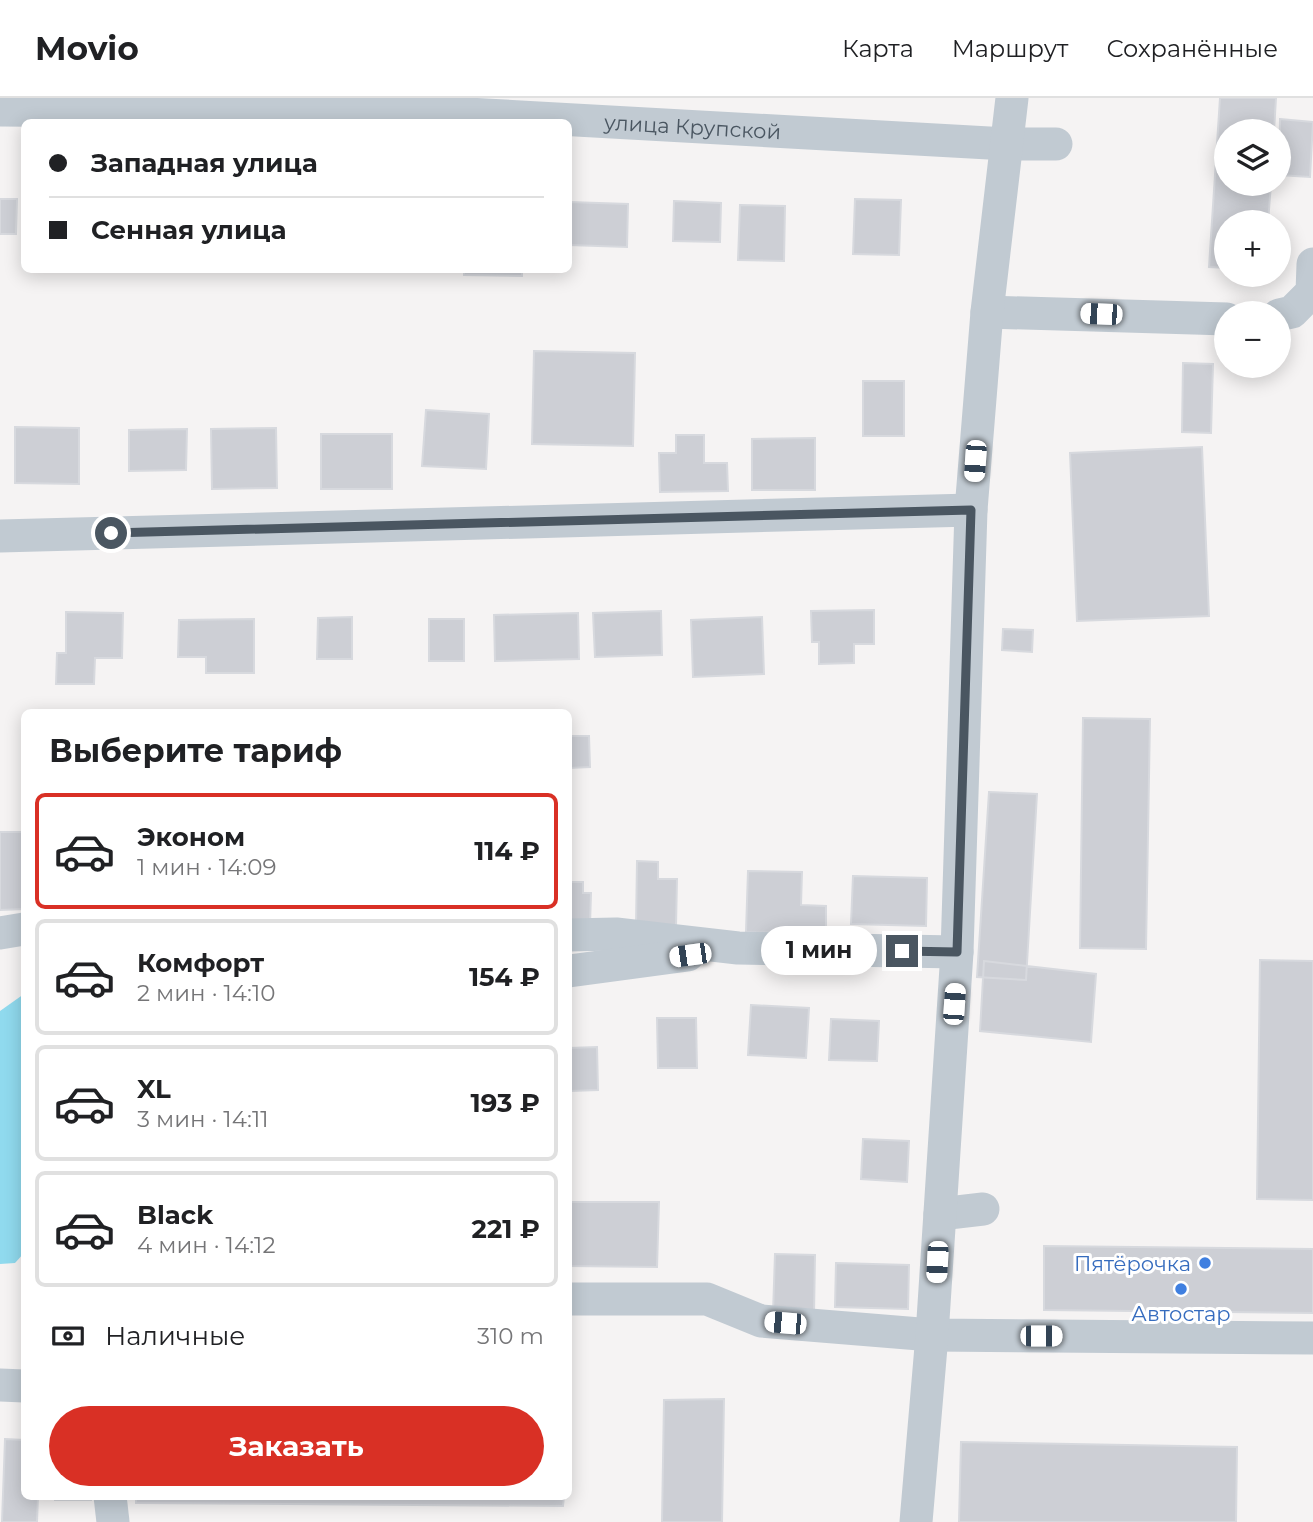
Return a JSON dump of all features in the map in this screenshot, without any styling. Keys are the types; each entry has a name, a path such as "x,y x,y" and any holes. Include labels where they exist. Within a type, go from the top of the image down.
{"street":[{"path":"916,1522 932,1335 957,952 971,510 987,312 1012,98"},
{"name":"улица Крупской","path":"0,110 468,114 558,119"},
{"name":"улица Крупской","path":"572,120 1007,144 1056,144"},
{"path":"1291,312 1312,292 1313,264"},
{"path":"987,312 1214,318"},
{"path":"0,536 971,510"},
{"path":"0,933 21,930"},
{"path":"572,935 616,934 738,948 957,952"},
{"path":"572,971 738,948"},
{"path":"940,1214 983,1209"},
{"path":"572,1298 708,1299 761,1321 932,1335 1313,1338"},
{"path":"0,1385 21,1386"},
{"path":"110,1500 113,1522"}],"water":[{"path":"21,996 21,1256 15,1263 0,1264 0,1011"}],"building":[{"path":"1220,98 1276,98 1275,119 1219,119"},
{"path":"1291,120 1313,122 1310,177 1291,176"},
{"path":"1214,190 1214,196 1270,196 1269,210 1214,210 1214,267 1209,267"},
{"path":"0,199 17,199 16,234 0,234"},
{"path":"855,199 901,200 899,255 853,254"},
{"path":"674,201 721,203 720,242 673,241"},
{"path":"572,202 628,204 627,247 572,245"},
{"path":"740,205 785,206 784,261 738,260"},
{"path":"464,273 522,273 522,276"},
{"path":"534,351 635,353 633,446 532,444"},
{"path":"1183,363 1213,364 1211,433 1182,432"},
{"path":"863,381 904,381 904,436 863,436"},
{"path":"426,410 489,414 486,469 422,466"},
{"path":"15,427 79,428 79,484 15,483"},
{"path":"276,428 277,488 212,489 211,429"},
{"path":"187,429 186,470 129,471 129,430"},
{"path":"321,434 392,434 392,489 321,489"},
{"path":"676,435 704,435 704,463 727,463 728,491 660,492 659,453 676,453"},
{"path":"815,438 815,490 752,490 752,439"},
{"path":"1202,447 1209,616 1077,621 1070,453"},
{"path":"874,610 874,644 854,644 854,663 819,664 819,642 812,642 811,611"},
{"path":"661,611 662,655 595,657 593,613"},
{"path":"66,612 123,613 122,658 95,658 94,684 56,684 57,653 66,653"},
{"path":"578,613 579,659 495,661 494,615"},
{"path":"352,617 352,659 317,659 318,618"},
{"path":"762,617 764,674 693,677 691,620"},
{"path":"254,619 254,673 206,673 206,657 178,657 179,620"},
{"path":"429,619 464,619 464,661 429,661"},
{"path":"1003,629 1033,630 1032,652 1002,650"},
{"path":"1083,718 1150,719 1146,949 1080,948"},
{"path":"572,736 589,736 590,767 572,768"},
{"path":"989,792 1037,794 1026,980 977,977"},
{"path":"0,832 21,832 21,909 0,910"},
{"path":"637,861 658,862 658,879 677,879 676,926 636,926"},
{"path":"748,871 802,872 801,905 826,906 826,935 746,932"},
{"path":"853,876 927,878 926,926 851,924"},
{"path":"572,882 583,882 583,893 591,893 590,925 572,925"},
{"path":"1260,960 1313,961 1313,1200 1257,1199"},
{"path":"984,961 1096,974 1091,1042 980,1031"},
{"path":"751,1005 809,1008 806,1058 748,1055"},
{"path":"657,1018 696,1018 697,1068 658,1068"},
{"path":"831,1019 879,1021 877,1061 829,1060"},
{"path":"597,1047 598,1090 572,1091 572,1048"},
{"path":"863,1139 909,1141 907,1182 861,1179"},
{"path":"572,1202 659,1202 657,1267 572,1266"},
{"path":"1044,1246 1313,1249 1313,1313 1044,1310"},
{"path":"775,1254 815,1255 814,1314 773,1313"},
{"path":"836,1263 909,1265 908,1309 835,1307"},
{"path":"724,1399 722,1522 662,1522 664,1400"},
{"path":"5,1439 21,1440 21,1500 38,1500 37,1522 2,1522"},
{"path":"961,1442 1237,1447 1236,1522 959,1522"},
{"path":"136,1500 564,1500 563,1506 136,1503"}],"place":[{"name":"Пятёрочка","path":"1205,1263"},
{"name":"Автостар","path":"1181,1289"}],"route":[{"path":"111,533 971,510 957,952 902,951"}]}
